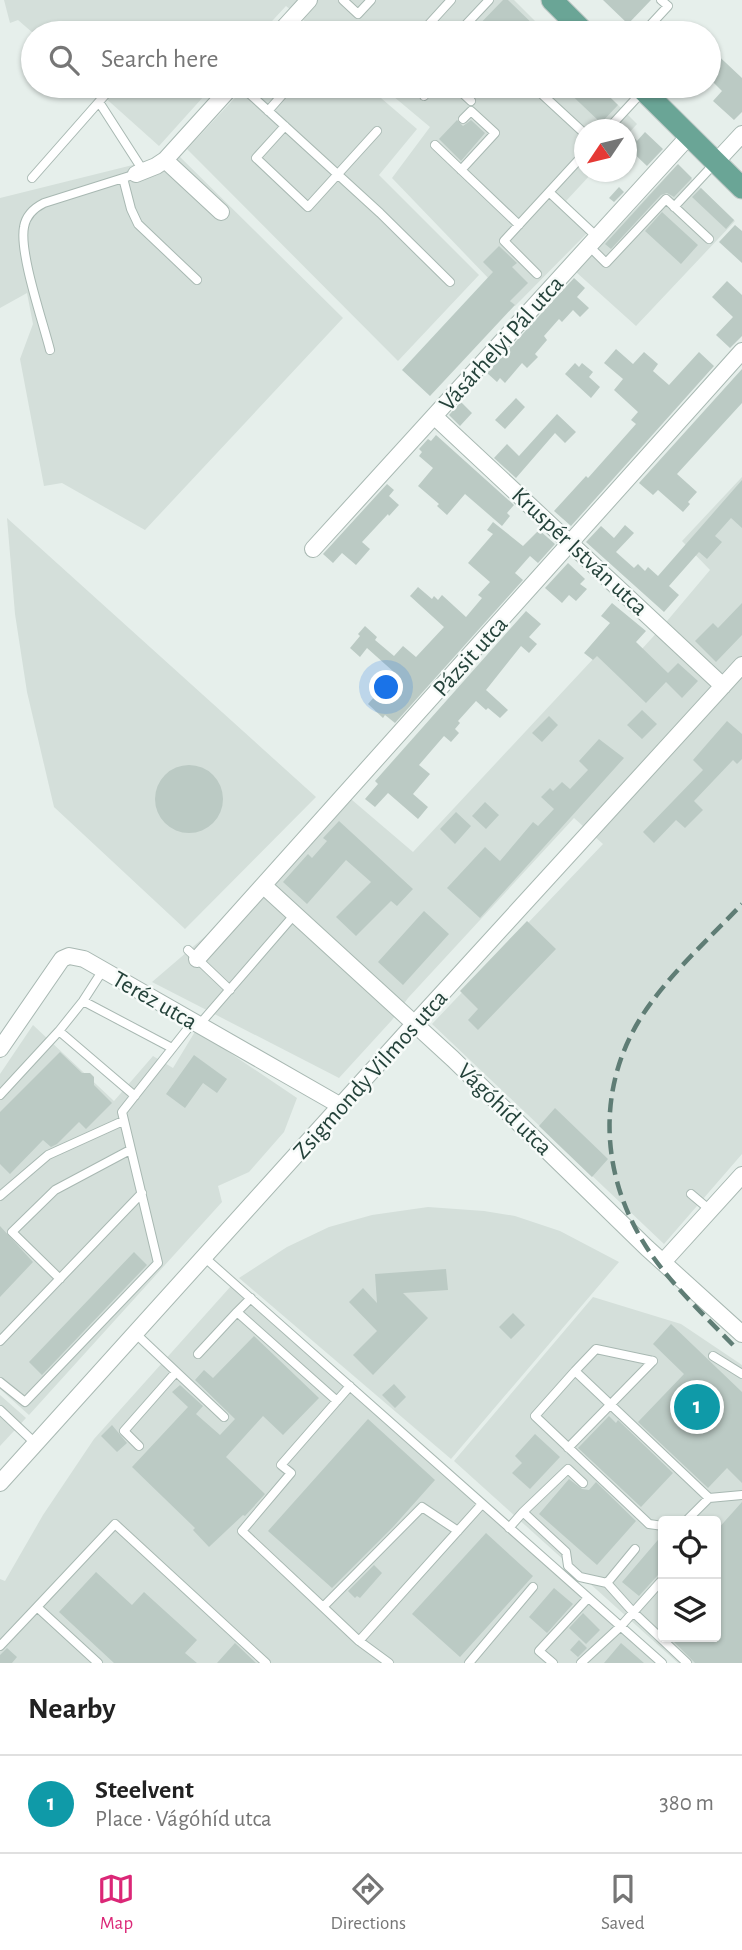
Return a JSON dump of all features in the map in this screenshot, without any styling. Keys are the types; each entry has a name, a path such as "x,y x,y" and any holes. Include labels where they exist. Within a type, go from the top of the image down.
{"main road":[{"path":"554,1 573,21"},
{"path":"654,98 742,188"}],"street":[{"path":"290,21 309,0"},
{"path":"134,175 165,160 221,98"},
{"path":"716,162 742,134"},
{"name":"Vásárhelyi Pál utca","path":"313,549 689,136"},
{"path":"165,160 221,212"},
{"name":"Pázsit utca","path":"193,955 264,886 742,352"},
{"name":"Kruspér István utca","path":"435,417 723,686"},
{"name":"Zsigmondy Vilmos utca","path":"0,1483 742,666"},
{"name":"Vágóhíd utca","path":"264,886 415,1023 742,1335"},
{"name":"Teréz utca","path":"0,1049 62,959 69,956 84,959 341,1106"},
{"path":"663,1262 742,1175"}],"lane":[{"path":"343,0 358,14 371,0"},
{"path":"432,21 451,0"},
{"path":"469,21 489,0"},
{"path":"654,21 668,6 662,0"},
{"path":"32,178 102,98"},
{"path":"254,98 450,282"},
{"path":"268,111 279,98"},
{"path":"468,98 471,101"},
{"path":"546,98 574,125"},
{"path":"617,119 637,98"},
{"path":"99,102 134,175 131,209 138,224 197,280"},
{"path":"461,170 495,134 471,111 463,119"},
{"path":"285,127 256,158 308,207 377,131"},
{"path":"435,145 519,225"},
{"path":"674,207 716,162"},
{"path":"537,274 504,242 574,165"},
{"path":"50,350 25,254 24,227 27,218 34,208 44,203 134,175"},
{"path":"549,192 592,241 606,263 666,199 709,239"},
{"path":"0,1382 25,1402 158,1263 122,1112 172,1048 230,990 295,915"},
{"path":"193,955 230,990"},
{"path":"0,1094 59,1031 103,970"},
{"path":"83,1001 172,1048"},
{"path":"59,1031 135,1096"},
{"path":"0,1196 48,1156 123,1121"},
{"path":"60,1279 12,1232 55,1190 130,1150"},
{"path":"0,1342 142,1193"},
{"path":"691,1194 710,1210"},
{"path":"204,1257 662,1663"},
{"path":"198,1354 251,1298"},
{"path":"237,1312 337,1401"},
{"path":"135,1333 223,1417"},
{"path":"568,1448 653,1361 596,1349 535,1416 568,1448 649,1524 658,1525"},
{"path":"713,1356 742,1374"},
{"path":"575,1371 709,1497"},
{"path":"139,1446 124,1431 176,1372"},
{"path":"350,1386 281,1465 291,1473 242,1531 359,1641 388,1663"},
{"path":"0,1410 35,1443"},
{"path":"509,1528 568,1469 583,1483"},
{"path":"691,1516 709,1497 742,1494"},
{"path":"359,1641 482,1504"},
{"path":"323,1607 422,1507 458,1531"},
{"path":"523,1512 566,1552 568,1566 580,1577 607,1583 633,1612 687,1663"},
{"path":"0,1646 115,1524 266,1663"},
{"path":"607,1583 635,1549"},
{"path":"581,1663 621,1626 658,1584"},
{"path":"469,1663 533,1587"},
{"path":"553,1663 539,1651 588,1598"},
{"path":"37,1607 98,1663"}],"shaded area":[{"path":"4,0 514,0 535,21 304,21 286,6 272,21 21,23 18,20 10,23"},
{"path":"105,98 202,98 159,146"},
{"path":"235,98 381,98 417,129 379,175 479,275 398,361 187,149"},
{"path":"395,98 611,98 632,119 574,119 574,182 584,182 566,201 592,228 515,306 392,178 430,127"},
{"path":"177,154 343,318 145,530 62,483 44,486 20,359 33,324 27,293 0,308 0,198"},
{"path":"677,165 735,221 636,326 576,272"},
{"path":"742,477 742,1154 664,1244 432,1024 603,844 574,818 408,998 392,1020 339,1078 152,982 264,886 345,794 413,852 608,643 630,662 662,627 710,570 682,541"},
{"path":"7,518 316,797 185,929 54,807 27,692 15,614"},
{"path":"33,1025 114,1101 153,1056 173,1068 196,1030 297,1098 284,1132 249,1172 218,1186 222,1202 29,1415 0,1389 0,1074"},
{"path":"428,1207 515,1216 560,1231 619,1262 451,1459 239,1278 287,1247 329,1227 372,1215"},
{"path":"231,1286 655,1663 0,1663 0,1579 5,1581 43,1515 94,1439"},
{"path":"593,1297 681,1324 742,1365 742,1663 678,1663 454,1461"},
{"path":"0,1395 26,1418 0,1446"}],"building":[{"path":"503,0 508,0 530,21 483,21"},
{"path":"603,0 651,0 631,21 625,21"},
{"path":"721,58 742,78 742,112 734,120 713,101 721,98"},
{"path":"575,98 611,98 618,105 605,119 597,119"},
{"path":"457,120 463,126 471,120 485,133 461,161 439,139"},
{"path":"645,132 663,149 647,166 637,156 637,141"},
{"path":"678,164 692,178 674,197 667,193 661,195 611,249 605,244"},
{"path":"619,187 624,192 614,202 609,198"},
{"path":"701,188 734,220 726,229 692,197"},
{"path":"662,212 698,245 681,264 645,231"},
{"path":"735,225 742,231 742,263 719,242"},
{"path":"499,246 517,263 512,267 528,283 510,301 515,305 430,396 402,370 493,272 483,262"},
{"path":"574,278 585,288 577,297 589,308 580,317 573,310 562,322 559,319 544,336 547,340 535,354 538,357 527,368 522,363 505,383 500,378 497,382 487,373"},
{"path":"727,281 742,295 742,336 730,348 716,335 733,317 712,297"},
{"path":"616,349 633,364 644,352 658,364 653,371 669,385 699,352 714,366 571,526 554,511 586,476 588,478 636,424 631,420 638,412 614,390 623,379 604,363"},
{"path":"575,363 579,367 582,363 593,372 589,377 600,387 591,398 565,374"},
{"path":"742,369 742,403 677,474 697,492 683,512 658,490 653,495 639,483"},
{"path":"516,398 525,407 505,429 495,420"},
{"path":"461,402 472,413 460,426 449,415"},
{"path":"557,414 576,432 565,443 555,433 516,478 494,458 507,444 519,456"},
{"path":"436,435 514,505 507,513 510,516 502,526 465,494 447,515 437,506 439,504 418,486 433,468 419,456 422,452 419,449"},
{"path":"742,480 742,528 731,518 715,536 722,542 707,559 699,552 669,586 679,595 664,612 586,542 601,526 614,538 625,525 634,533 616,552 634,568 638,564 645,571 648,567 658,576"},
{"path":"387,484 394,490 389,496 399,505 362,542 370,549 356,565 342,553 333,563 323,554"},
{"path":"493,522 523,546 539,530 555,544 538,563 530,556 515,573 523,580 395,723 385,715 383,718 368,704 395,673 367,648 360,657 350,648 365,626 377,637 375,640 394,656 403,646 416,657 444,627 410,596 418,587 432,599 434,596 438,600 442,595 466,617 482,598 478,595 490,582 468,563 493,534 487,530"},
{"path":"568,563 585,579 580,584 587,589 576,601 569,595 562,603 545,588"},
{"path":"612,603 646,631 636,642 668,673 678,663 698,681 682,698 666,682 646,703 597,656 593,660 584,653 610,623 601,616"},
{"path":"742,603 742,635 716,662 695,641 713,623 718,628"},
{"path":"526,611 541,624 529,637 537,644 529,653 521,646 486,690 508,710 500,718 476,701 458,721 460,723 455,729 459,733 451,742 444,736 419,765 430,774 413,794 428,807 418,819 388,793 375,807 365,799 378,784 375,781"},
{"path":"642,710 657,724 642,739 627,725"},
{"path":"549,716 558,725 542,742 532,733"},
{"path":"727,721 742,734 742,759 737,764 733,760 694,801 703,810 685,828 676,820 654,843 643,832 703,770 693,760"},
{"path":"599,739 624,758 480,918 447,888 485,847 500,861 533,822 538,826 554,809 541,797 562,782 570,789 588,770 579,761"},
{"path":"182,765 196,765 208,770 218,780 223,799 218,818 208,828 196,833 182,833 170,828 160,818 155,806 155,792 160,780 170,770"},
{"path":"485,802 499,815 486,829 472,816"},
{"path":"456,812 471,826 455,844 440,829"},
{"path":"339,821 413,889 397,906 391,901 356,936 336,917 371,882 346,860 307,904 283,882 308,854 312,858 327,841 323,838"},
{"path":"424,911 449,934 403,985 378,962"},
{"path":"527,921 556,949 478,1030 468,1020 478,1009 460,991"},
{"path":"60,1052 82,1073 90,1073 94,1077 94,1085 112,1103 86,1129 79,1122 51,1147 43,1140 10,1174 0,1164 0,1112"},
{"path":"194,1055 227,1079 217,1093 203,1083 185,1108 166,1094"},
{"path":"555,1108 608,1159 592,1177 539,1126"},
{"path":"0,1226 33,1262 0,1297"},
{"path":"134,1252 147,1265 42,1375 29,1362"},
{"path":"446,1269 448,1290 403,1293 428,1318 373,1375 353,1355 377,1331 349,1302 363,1288 377,1303 375,1274"},
{"path":"513,1313 525,1325 511,1339 499,1327"},
{"path":"671,1324 742,1392 742,1483 727,1468 708,1488 638,1422 684,1374 653,1344"},
{"path":"254,1336 319,1398 283,1435 263,1416 226,1457 265,1494 245,1516 209,1547 193,1530 195,1528 132,1467 188,1407 172,1392 180,1385 203,1406 196,1414 220,1435 235,1419 195,1380 204,1370 213,1378"},
{"path":"394,1384 406,1397 395,1408 382,1395"},
{"path":"609,1416 616,1423 618,1420 673,1473 641,1507 578,1448"},
{"path":"368,1419 435,1480 332,1588 268,1531"},
{"path":"112,1425 127,1443 117,1452 101,1436"},
{"path":"535,1434 560,1457 530,1489 512,1473 522,1463 515,1456"},
{"path":"569,1479 582,1489 589,1490 596,1482 636,1521 597,1565 539,1514"},
{"path":"742,1502 742,1663 695,1663 674,1642 721,1642 721,1525"},
{"path":"486,1533 533,1576 460,1657 412,1614"},
{"path":"658,1540 658,1575 639,1596 622,1582"},
{"path":"374,1565 382,1573 360,1598 355,1598 348,1591"},
{"path":"96,1572 132,1605 144,1592 197,1640 185,1653 197,1663 114,1663 59,1612"},
{"path":"554,1588 573,1604 547,1633 529,1617"},
{"path":"583,1613 600,1630 586,1644 569,1628"},
{"path":"579,1640 587,1648 578,1657 570,1650"},
{"path":"235,1643 256,1663 217,1663"},
{"path":"621,1643 644,1663 604,1663"},
{"path":"7,1648 17,1657 12,1663 0,1663 0,1655"}],"railway":[{"path":"733,1345 670,1278 635,1227 622,1198 614,1168 610,1108 615,1077 625,1048 650,1003 742,904"}],"place":[{"name":"Steelvent","path":"697,1407"}]}
